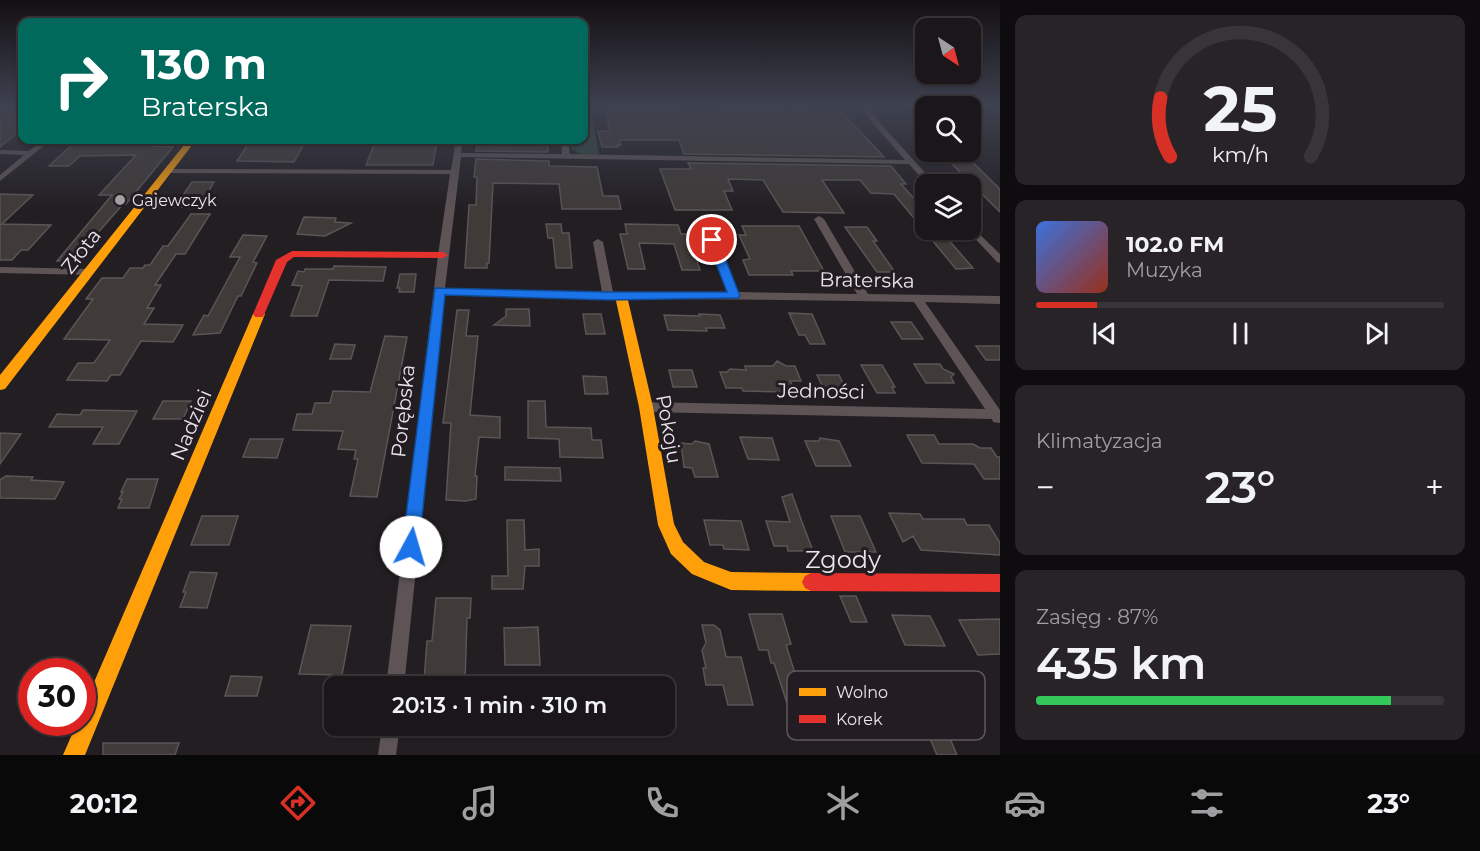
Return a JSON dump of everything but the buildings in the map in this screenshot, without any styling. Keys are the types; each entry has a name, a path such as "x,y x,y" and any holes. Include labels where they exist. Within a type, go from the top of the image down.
{"street":[{"path":"892,141 921,174"},
{"path":"0,179 42,144"},
{"name":"Złota","path":"0,385 189,144"},
{"name":"Porębska","path":"396,676 443,255 458,144"},
{"path":"565,144 566,157"},
{"path":"0,152 31,153"},
{"path":"457,155 910,162"},
{"path":"168,171 453,172"},
{"path":"819,219 865,298"},
{"path":"712,240 734,296"},
{"path":"981,240 1000,260"},
{"path":"598,242 614,296"},
{"name":"Nadziei","path":"74,755 282,260 292,254 305,253 443,255"},
{"path":"0,270 90,272"},
{"name":"Braterska","path":"440,291 614,296 1000,300"},
{"name":"Pokoju","path":"614,296 646,407 666,525 688,565"},
{"path":"918,300 998,417"},
{"name":"Jedności","path":"646,407 998,417"},
{"name":"Zgody","path":"688,565 732,581 1000,583"},
{"path":"387,755 390,736"}],"green space":[{"path":"588,141 596,141 599,155 581,154 571,149 570,144 588,144"}],"traffic: slow":[{"path":"0,385 189,144"},
{"path":"621,296 646,407 666,525 677,548 698,568 731,581 811,582"},
{"path":"74,755 259,314"}],"traffic: jam":[{"path":"259,314 282,260 292,254 443,255"},
{"path":"811,582 1000,583"}],"place":[{"name":"Gajewczyk","path":"120,200"}],"route":[{"path":"411,547 440,291 608,296 734,296 712,240"}]}
